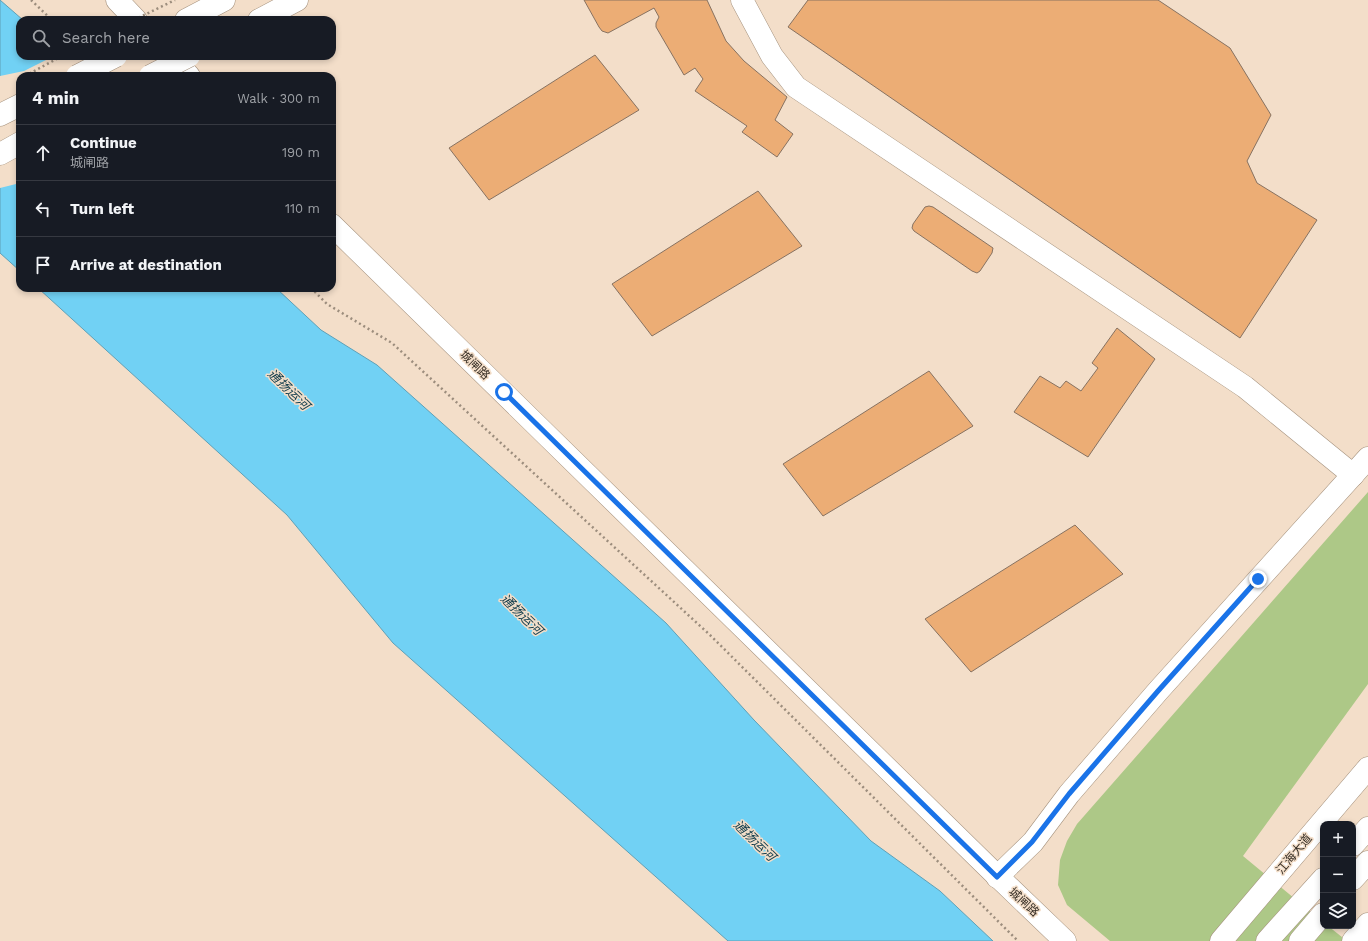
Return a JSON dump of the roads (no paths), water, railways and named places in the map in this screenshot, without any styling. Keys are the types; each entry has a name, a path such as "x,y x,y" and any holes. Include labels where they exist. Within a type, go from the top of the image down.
{"main road":[{"path":"117,0 131,16"},
{"path":"194,16 224,0"},
{"path":"742,0 772,56 796,86 1245,387 1353,475"},
{"path":"267,16 296,1"},
{"path":"85,72 108,60"},
{"path":"174,60 185,72"},
{"path":"158,72 181,60"},
{"path":"0,116 16,107"},
{"path":"0,154 16,145"},
{"name":"城闸路","path":"336,229 997,877 1065,941"},
{"path":"997,877 1032,842 1069,794 1158,691 1368,458"},
{"name":"江海大道","path":"1221,941 1368,768"},
{"path":"1356,842 1368,828"},
{"path":"1356,876 1368,862"},
{"path":"1267,941 1320,882"},
{"path":"1300,941 1320,918"},
{"path":"1353,941 1368,924"}],"water":[{"path":"0,0 18,16 16,16 16,60 54,60 29,72 16,72 16,267 0,253"},
{"name":"通扬运河","path":"42,292 280,292 321,330 377,365 666,623 754,720 871,841 940,891 993,941 728,941 393,643 287,515"}]}
